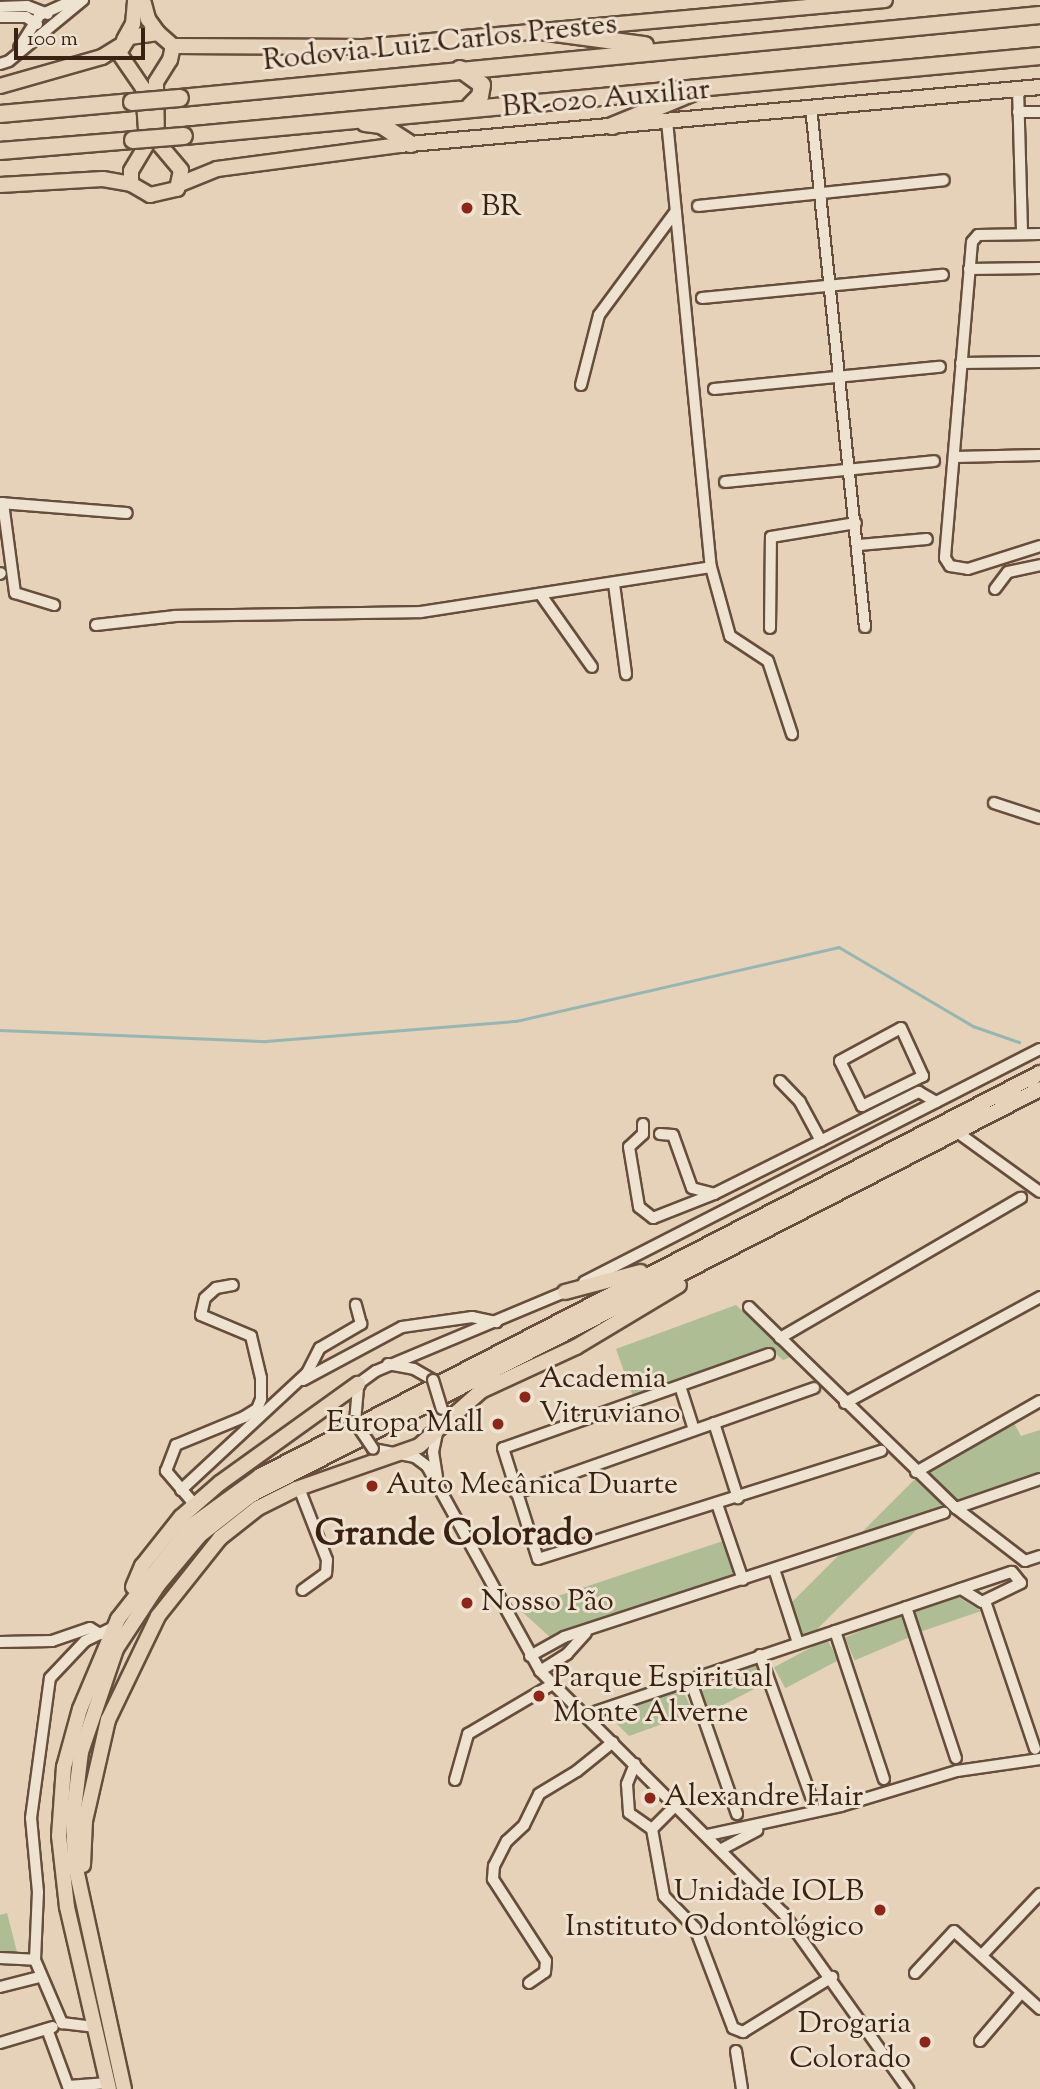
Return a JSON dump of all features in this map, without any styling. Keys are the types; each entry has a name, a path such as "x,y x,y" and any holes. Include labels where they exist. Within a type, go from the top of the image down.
{"highway":[{"name":"Rodovia Luiz Carlos Prestes","path":"0,114 1040,15"},
{"path":"531,30 675,50"},
{"path":"0,151 184,136 718,82 1040,55"},
{"path":"460,69 482,85 480,96 470,106"},
{"path":"612,126 718,82"},
{"path":"342,120 381,125 410,144"}],"main road":[{"path":"0,185 103,179 131,184 131,171 147,144 143,88 121,59 122,42 132,24 135,0"},
{"path":"143,0 148,19 158,33 173,46 364,47 885,0"},
{"path":"0,86 102,57 137,34 158,33"},
{"path":"173,46 170,60 156,82 157,141 181,170 180,184"},
{"name":"BR-020 Auxiliar","path":"131,184 150,195 170,193 180,184 217,169 410,144 1040,87"},
{"path":"116,1623 191,1526 249,1483 661,1266 1040,1073"},
{"path":"124,2089 83,1912 73,1818 81,1752 98,1692 116,1649 144,1606 200,1535 251,1495 1040,1088"},
{"path":"83,1912 85,1821 108,1720 158,1616 220,1538 258,1508 299,1488 419,1447 481,1391 576,1347 766,1230"},
{"path":"565,1292 661,1266"},
{"path":"109,2086 67,1907 60,1836 64,1767 80,1709 142,1566 195,1505 358,1384"}],"street":[{"path":"16,55 33,21 45,11 75,0"},
{"path":"0,64 16,55 83,0"},
{"path":"5,11 45,11"},
{"path":"5,11 49,26"},
{"path":"45,11 49,26"},
{"path":"1018,89 1022,234"},
{"path":"811,107 842,376 865,627"},
{"path":"1018,112 1040,112"},
{"path":"667,121 712,567 730,636 768,661 792,734"},
{"path":"698,206 944,180"},
{"path":"581,385 599,315 676,211"},
{"path":"1040,234 974,237 945,550 950,566 968,569 1040,546"},
{"path":"969,269 1040,268"},
{"path":"702,298 943,275"},
{"path":"961,363 1040,362"},
{"path":"714,389 940,367"},
{"path":"955,457 1040,455"},
{"path":"725,482 934,461"},
{"path":"54,605 15,593 1,503 127,513"},
{"path":"770,628 771,537 856,523"},
{"path":"859,545 927,539"},
{"path":"995,589 1008,572 1040,565"},
{"path":"96,625 175,616 421,612 712,567"},
{"path":"614,584 626,674"},
{"path":"541,595 592,667"},
{"path":"994,803 1040,818"},
{"path":"643,1124 643,1135 629,1144 642,1213 661,1217 821,1141 897,1097 923,1073 901,1028 843,1057 839,1063 862,1106 897,1097 925,1092 936,1102"},
{"path":"908,2089 832,1977 783,1913 708,1835 540,1671 438,1480 421,1461 373,1448 355,1422 358,1384 388,1364 565,1292 1040,1049"},
{"path":"780,1081 800,1102 821,1141"},
{"path":"957,1132 1040,1192"},
{"path":"660,1133 673,1135 692,1188 714,1194"},
{"path":"780,1338 1021,1198"},
{"path":"195,1505 166,1471 176,1445 244,1417 257,1409 261,1399 261,1378 251,1336 201,1315 205,1297 216,1287 233,1285"},
{"path":"845,1403 1040,1297"},
{"path":"181,1490 297,1383 320,1348 361,1324 356,1305"},
{"path":"749,1307 956,1508 1025,1561 1040,1556"},
{"path":"297,1383 402,1327 472,1317 496,1322"},
{"path":"769,1354 507,1444 503,1454 534,1554 544,1559 881,1451"},
{"path":"388,1364 414,1369 433,1380 442,1409 433,1452 438,1480"},
{"path":"680,1386 694,1430"},
{"path":"516,1493 814,1388"},
{"path":"916,1472 1040,1401"},
{"path":"714,1423 738,1498"},
{"path":"956,1508 1040,1479"},
{"path":"299,1488 327,1560 326,1573 303,1590"},
{"path":"717,1504 743,1580"},
{"path":"530,1656 564,1637 586,1633 944,1513"},
{"path":"774,1569 798,1643"},
{"path":"586,1715 906,1607 1016,1573 1019,1587 985,1601"},
{"path":"708,1835 766,1825 957,1771 1037,1754 985,1601 961,1589"},
{"path":"906,1607 956,1758"},
{"path":"64,2022 39,1977 35,1961 38,1892 31,1818 50,1678 85,1641 116,1623"},
{"path":"0,1642 52,1641 90,1628 100,1634"},
{"path":"835,1631 884,1779"},
{"path":"540,1671 567,1654 586,1633"},
{"path":"760,1656 811,1797"},
{"path":"690,1679 737,1814"},
{"path":"455,1780 468,1734 553,1684"},
{"path":"530,1983 545,1972 546,1961 493,1879 494,1866 508,1842 524,1825 539,1794 577,1771 613,1742"},
{"path":"635,1764 627,1784 628,1808 652,1829 664,1896 695,1928 737,2033 832,1977"},
{"path":"652,1829 676,1805"},
{"path":"722,1849 766,1825"},
{"path":"983,1954 1040,1894"},
{"path":"915,1973 954,1931 983,1954 1040,2009"},
{"path":"0,1958 35,1961"},
{"path":"0,1976 14,1983"},
{"path":"0,1987 39,1977"},
{"path":"980,2041 1021,1993"},
{"path":"0,2043 64,2022 92,2006"},
{"path":"64,2022 96,2027"},
{"path":"47,2028 68,2086 109,2086"},
{"path":"736,2051 742,2089"}],"green space":[{"path":"736,1305 791,1357 783,1360 769,1348 633,1397 616,1349"},
{"path":"1014,1423 1021,1436 1040,1430 1040,1475 959,1504 923,1471"},
{"path":"917,1477 943,1503 807,1639 781,1613"},
{"path":"723,1541 734,1574 551,1638 519,1609"},
{"path":"955,1595 981,1611 920,1632 913,1610"},
{"path":"900,1614 910,1637 855,1660 845,1637"},
{"path":"827,1639 838,1660 785,1688 774,1667"},
{"path":"755,1664 765,1684 710,1712 700,1692"},
{"path":"682,1688 693,1713 629,1736 606,1713"},
{"path":"7,1913 18,1956 0,1954 0,1915"}],"waterway":[{"path":"0,1030 266,1041 516,1021 839,947 973,1026 1019,1042"}],"place":[{"name":"BR","path":"467,208"},
{"name":"Academia Vitruviano","path":"525,1397"},
{"name":"Europa Mall","path":"498,1424"},
{"name":"Auto Mecânica Duarte","path":"372,1486"},
{"name":"Nosso Pão","path":"467,1603"},
{"name":"Parque Espiritual Monte Alverne","path":"539,1696"},
{"name":"Alexandre Hair","path":"650,1798"},
{"name":"Unidade IOLB Instituto Odontológico","path":"880,1910"},
{"name":"Drogaria Colorado","path":"925,2042"}],"district":[{"name":"Grande Colorado","path":"454,1535"}]}
